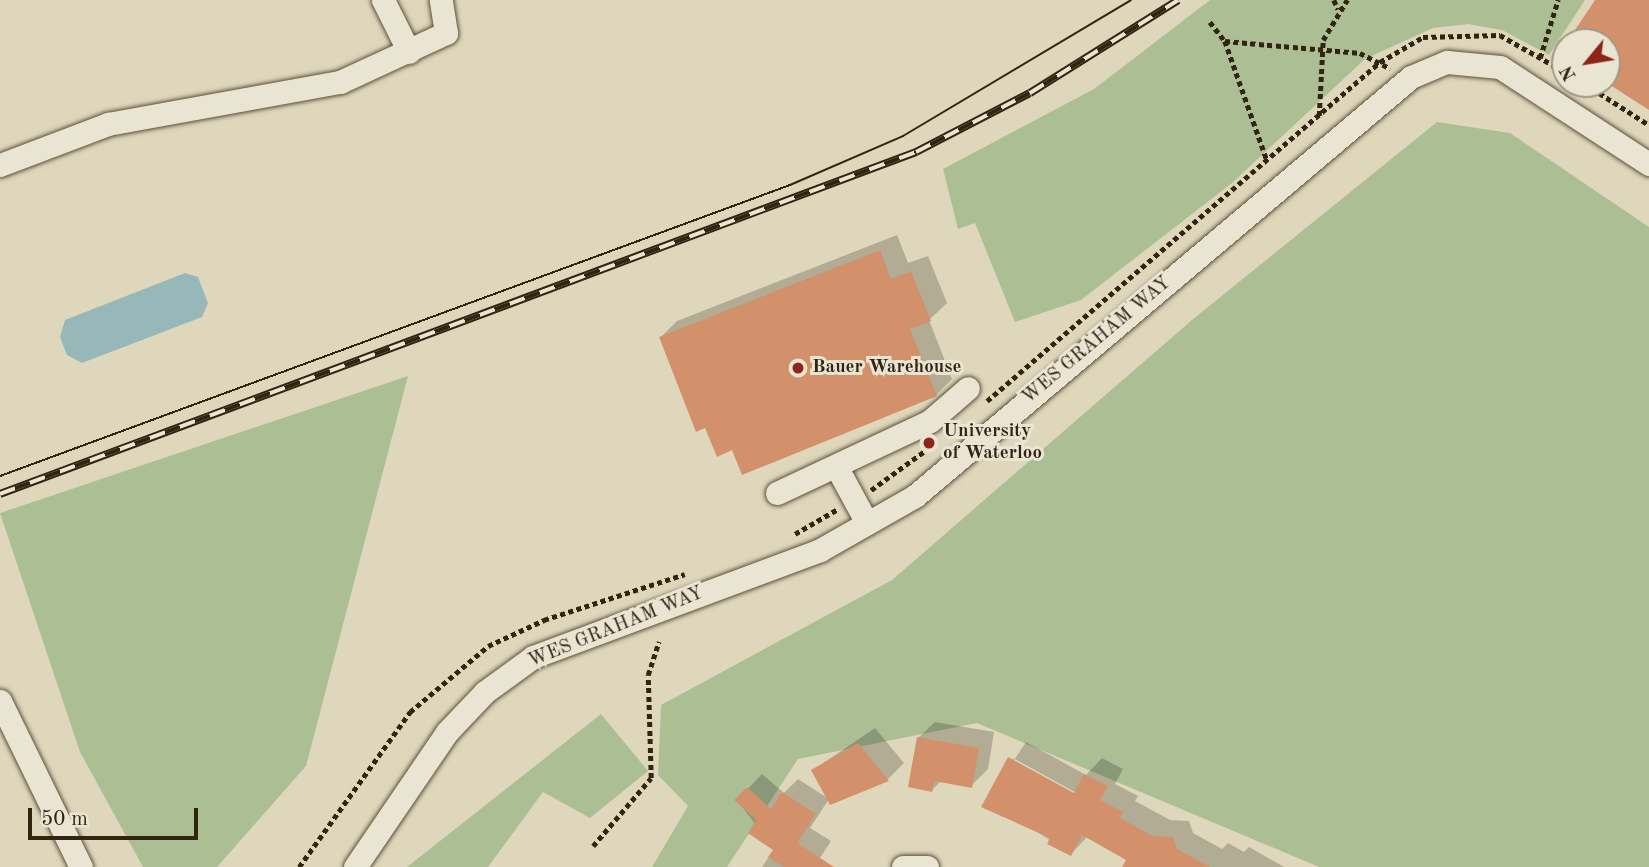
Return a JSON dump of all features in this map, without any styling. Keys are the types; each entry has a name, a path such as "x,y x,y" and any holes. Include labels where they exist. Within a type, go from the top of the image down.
{"street":[{"path":"383,0 409,52"},
{"path":"0,165 108,124 340,82 446,33 441,0"},
{"name":"WES GRAHAM WAY","path":"355,867 447,732 485,692 533,657 820,550 915,496 1358,119 1428,68 1471,60 1500,67 1649,164"},
{"path":"777,493 930,421 968,388"},
{"path":"836,466 867,523"},
{"path":"0,702 81,867"},
{"path":"903,867 927,867"}],"path":[{"path":"1334,0 1338,9"},
{"path":"1319,116 1321,51 1338,9 1347,0"},
{"path":"1540,58 1558,0"},
{"path":"1210,22 1225,41 1267,160"},
{"path":"1225,41 1360,53 1390,68"},
{"path":"1607,98 1649,125"},
{"path":"593,846 651,778 648,675 659,642"},
{"path":"299,867 359,781"}],"green space":[{"path":"1210,0 1585,0 1567,28 1551,28 1549,55 1502,30 1468,24 1433,28 1365,59 1232,183 1081,300 1015,322 975,223 958,229 943,169 1094,89"},
{"path":"1437,122 1510,133 1649,227 1649,867 1319,867 977,723 798,759 727,867 652,867 688,806 658,775 661,705 892,580 1192,320"},
{"path":"408,376 306,766 217,867 143,867 80,752 0,513"},
{"path":"601,714 648,771 590,818 543,792 488,867 407,867"}],"water":[{"path":"185,273 198,277 208,303 202,317 82,363 67,355 60,337 65,320"}],"building":[{"path":"1595,0 1649,0 1649,110 1621,92 1621,28 1576,28"},
{"name":"Bauer Warehouse","path":"880,250 891,279 911,271 931,321 910,329 937,396 742,475 732,450 717,457 705,428 696,432 659,337"},
{"path":"917,737 979,748 972,788 934,781 932,792 908,787"},
{"path":"858,743 889,781 830,805 811,770"},
{"path":"1008,757 1074,793 1084,774 1108,786 1100,800 1123,812 1120,818 1153,836 1173,837 1177,849 1210,867 1122,867 1126,860 1082,835 1071,856 1047,844 1050,838 981,807"},
{"path":"747,787 771,809 782,792 816,814 797,843 834,867 784,867 768,857 773,850 748,833 756,820 734,800"}],"tram line":[{"path":"0,476 790,185 903,136 1131,0"},
{"path":"1158,13 1178,0"}],"railway":[{"path":"0,494 916,152 1030,93 1178,0"}],"place":[{"name":"Bauer Warehouse","path":"798,368"},
{"name":"University of Waterloo","path":"929,443"}]}
